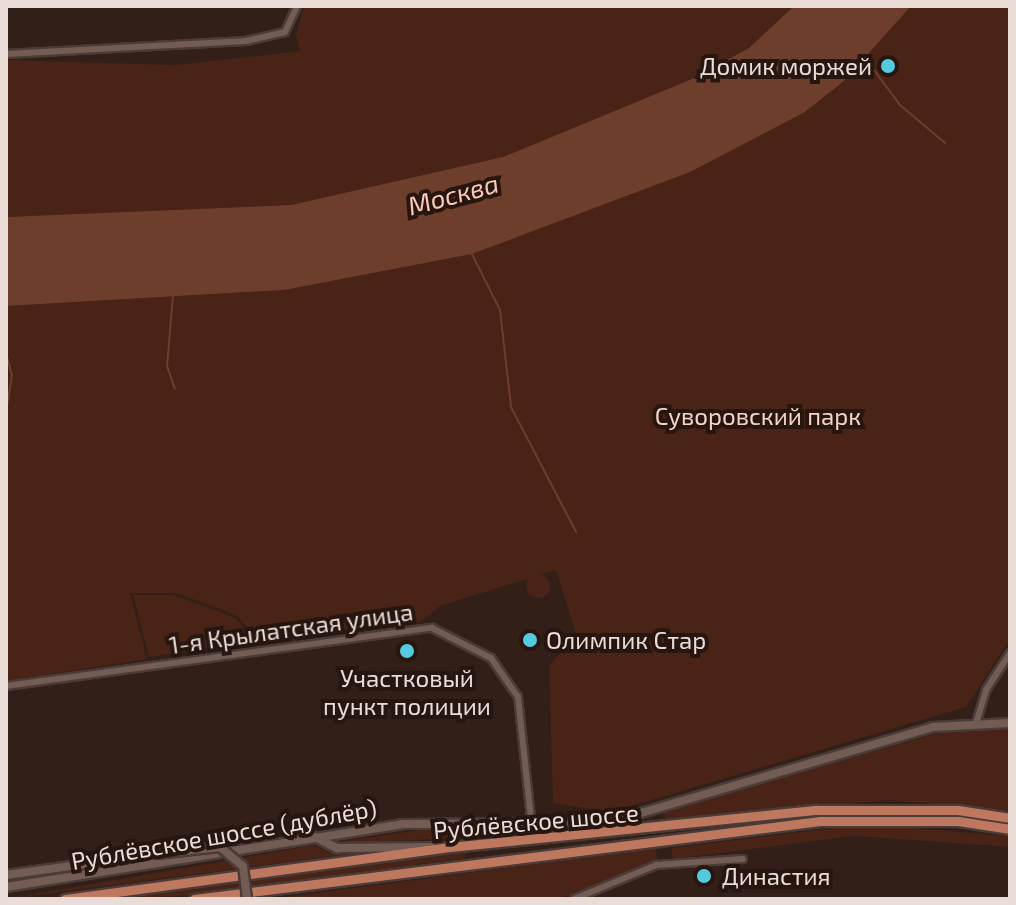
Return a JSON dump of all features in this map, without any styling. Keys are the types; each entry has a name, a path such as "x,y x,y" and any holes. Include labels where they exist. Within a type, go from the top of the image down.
{"main road":[{"name":"Рублёвское шоссе (дублёр)","path":"6,887 315,837 423,824 532,829 607,823 977,720 1010,723"},
{"name":"Рублёвское шоссе","path":"65,899 450,847 817,810 958,810 1010,818"},
{"name":"Рублёвское шоссе","path":"194,899 260,895 820,821 958,821 1010,829"},
{"path":"315,837 337,848 450,847"},
{"path":"6,875 215,846 243,866 247,899"}],"street":[{"path":"6,54 246,41 285,32 297,6"},
{"name":"1-я Крылатская улица","path":"6,686 432,628 491,658 518,697 532,829"},
{"path":"977,720 986,690 1010,653"},
{"path":"574,899 656,865 743,859"}],"green space":[{"path":"304,6 794,6 749,48 692,79 503,157 291,205 6,217 6,60 175,65 300,51 296,34"},
{"name":"Суворовский парк","path":"911,6 1010,6 1010,639 966,707 611,812 553,803 549,666 576,634 556,570 440,606 420,622 264,646 236,615 176,593 130,593 147,659 6,681 6,306 284,290 472,254 689,172 805,112 844,81"},
{"path":"538,574 546,578 550,586 546,594 538,598 530,594 526,586 530,578"},
{"path":"133,595 174,595 234,617 257,641 149,657"},
{"path":"973,723 1010,729 1010,811 888,800 666,825 664,811"},
{"path":"864,824 1010,836 1010,847 855,836 673,859 671,848"},
{"path":"426,829 489,834 551,835 331,843"},
{"path":"314,845 325,851 387,849 6,899"},
{"path":"656,848 657,861 559,899 270,899"},
{"path":"465,852 466,858 185,896 108,899"}],"water":[{"name":"Москва","path":"794,6 911,6 844,81 805,112 690,172 472,254 284,290 6,306 6,217 291,205 503,157 692,79 749,48"}],"waterway":[{"path":"865,58 900,105 945,143"},
{"path":"472,254 500,310 511,407 576,532"},
{"path":"173,295 167,366 175,389"},
{"path":"6,353 12,375 6,414"}],"place":[{"name":"Домик моржей","path":"888,66"},
{"name":"Олимпик Стар","path":"530,640"},
{"name":"Участковый пункт полиции","path":"407,651"},
{"name":"Династия","path":"704,876"}]}
